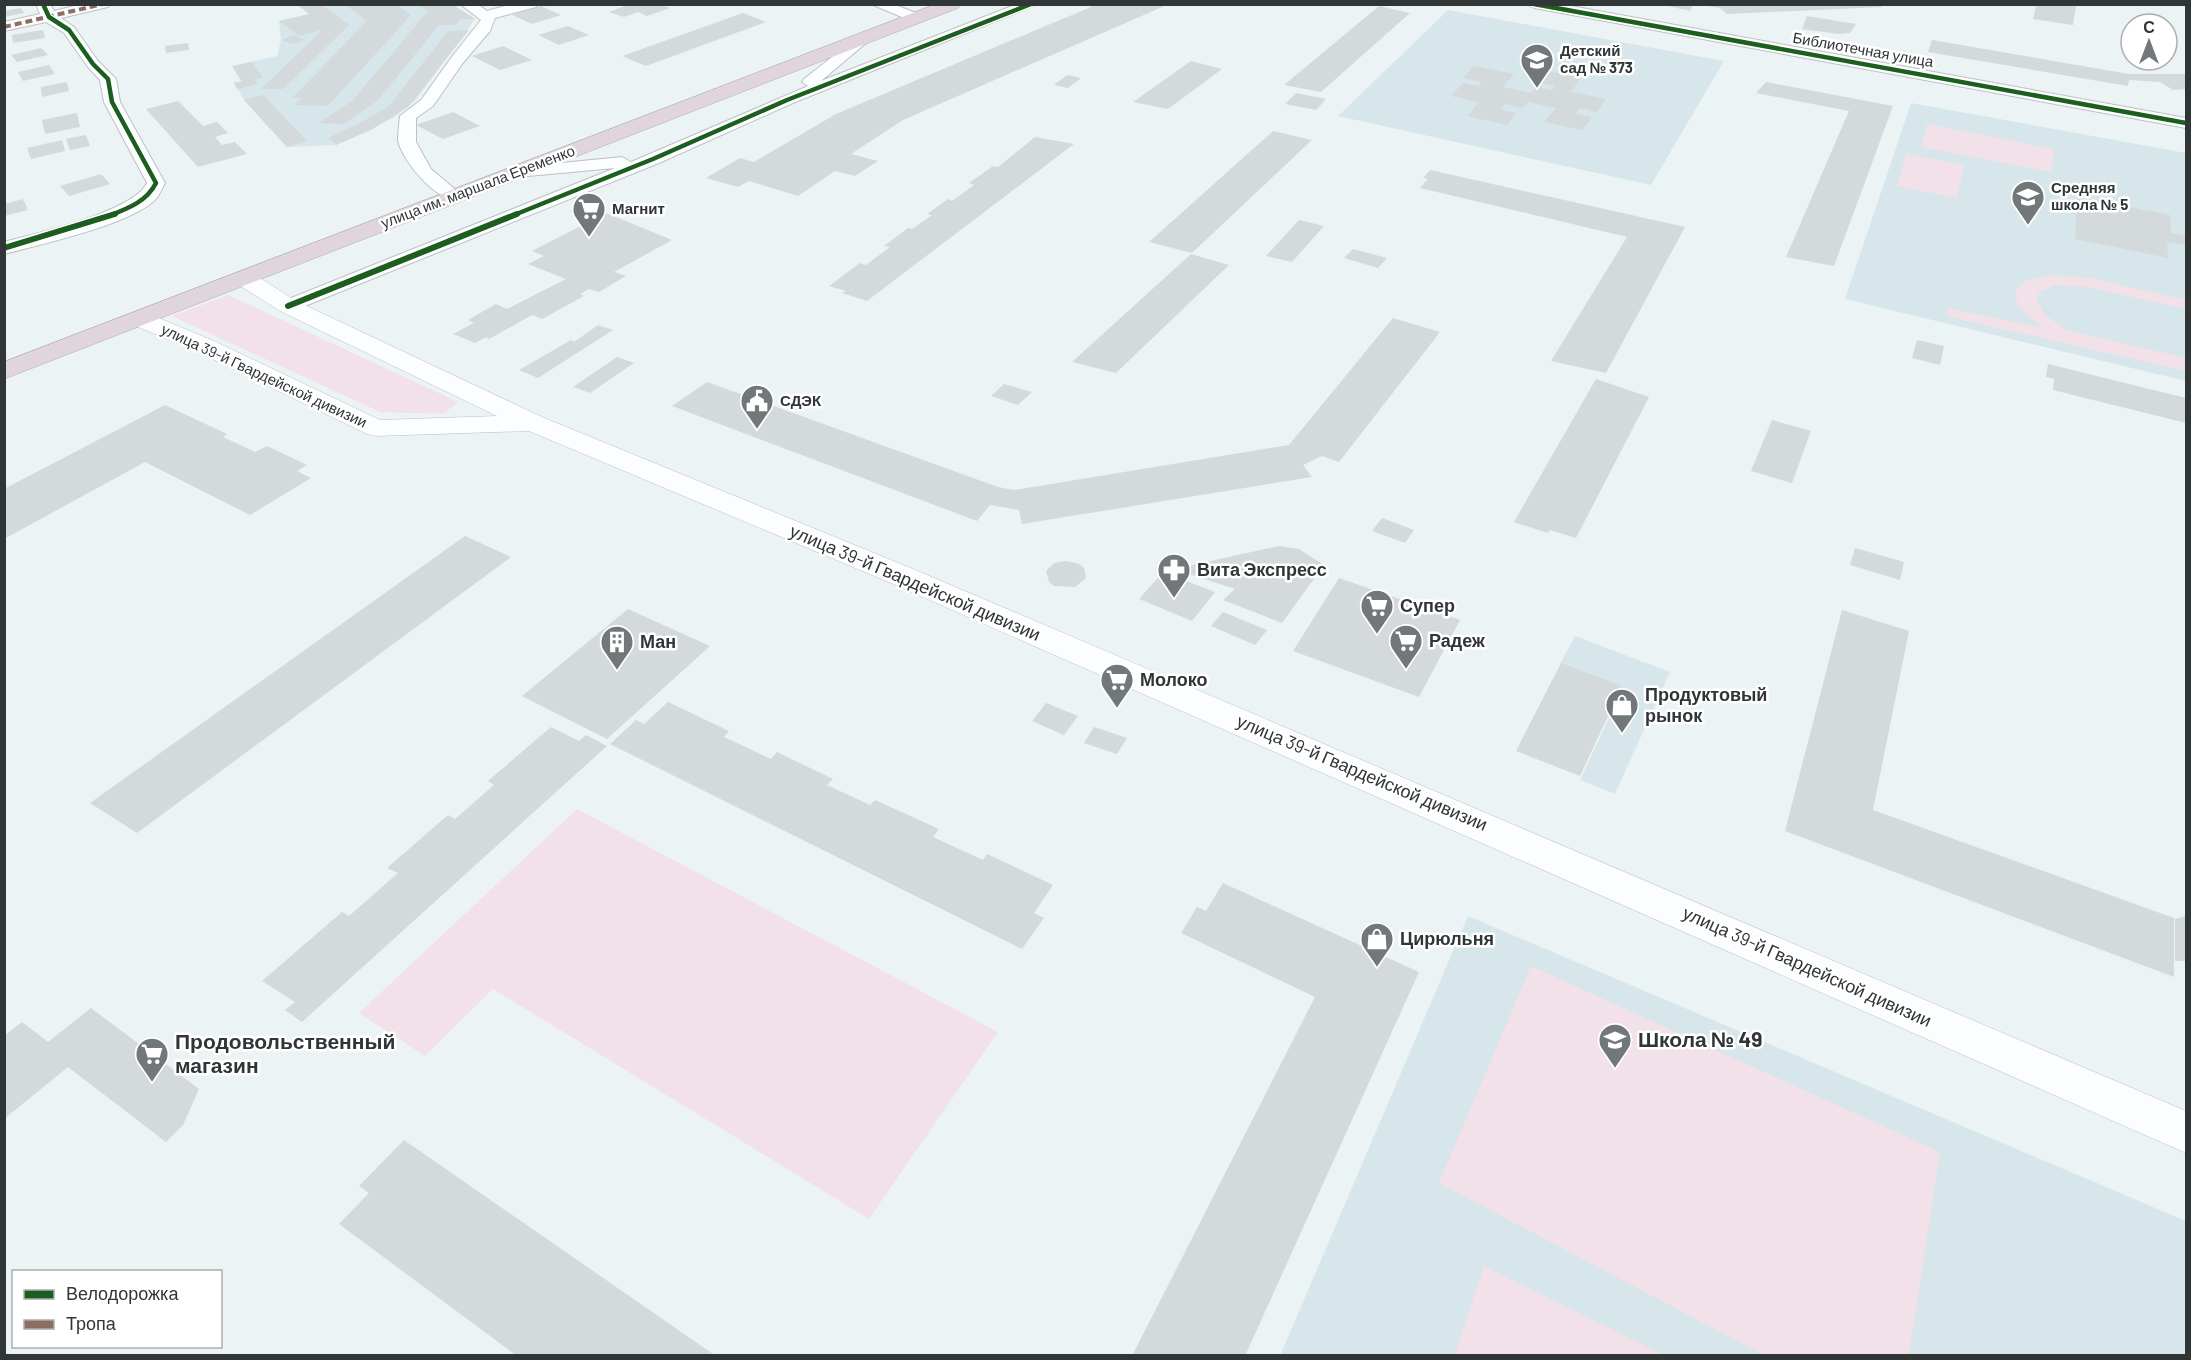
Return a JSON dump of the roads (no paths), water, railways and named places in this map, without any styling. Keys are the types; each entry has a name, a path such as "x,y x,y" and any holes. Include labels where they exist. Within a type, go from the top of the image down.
{"highway":[{"name":"улица им. маршала Еременко","path":"4,371 952,4"}],"main road":[{"name":"улица 39-й Гвардейской дивизии","path":"244,279 288,306 533,423 902,576 2187,1132"},
{"name":"улица 39-й Гвардейской дивизии","path":"140,319 206,346 376,428 533,423"}],"street":[{"path":"4,27 46,11 103,4"},
{"path":"454,196 424,172 406,142 408,116 427,103 456,61 485,28 489,19 467,4"},
{"path":"485,16 531,4"},
{"path":"878,4 916,18"},
{"path":"288,306 653,159 787,100 1031,4"},
{"name":"Библиотечная улица","path":"1534,4 2187,123"},
{"path":"4,248 81,226 135,205 148,196 156,183 112,102 108,79 93,64 69,30 46,11"},
{"path":"787,100 865,38"},
{"path":"517,172 653,159"}],"place":[{"name":"Детский сад № 373","path":"1537,89"},
{"name":"Средняя школа № 5","path":"2028,226"},
{"name":"Магнит","path":"589,238"},
{"name":"СДЭК","path":"757,430"},
{"name":"Вита Экспресс","path":"1174,599"},
{"name":"Супер","path":"1377,635"},
{"name":"Радеж","path":"1406,670"},
{"name":"Ман","path":"617,671"},
{"name":"Молоко","path":"1117,709"},
{"name":"Продуктовый рынок","path":"1622,734"},
{"name":"Цирюльня","path":"1377,968"},
{"name":"Школа № 49","path":"1615,1069"},
{"name":"Продовольственный магазин","path":"152,1083"}]}
